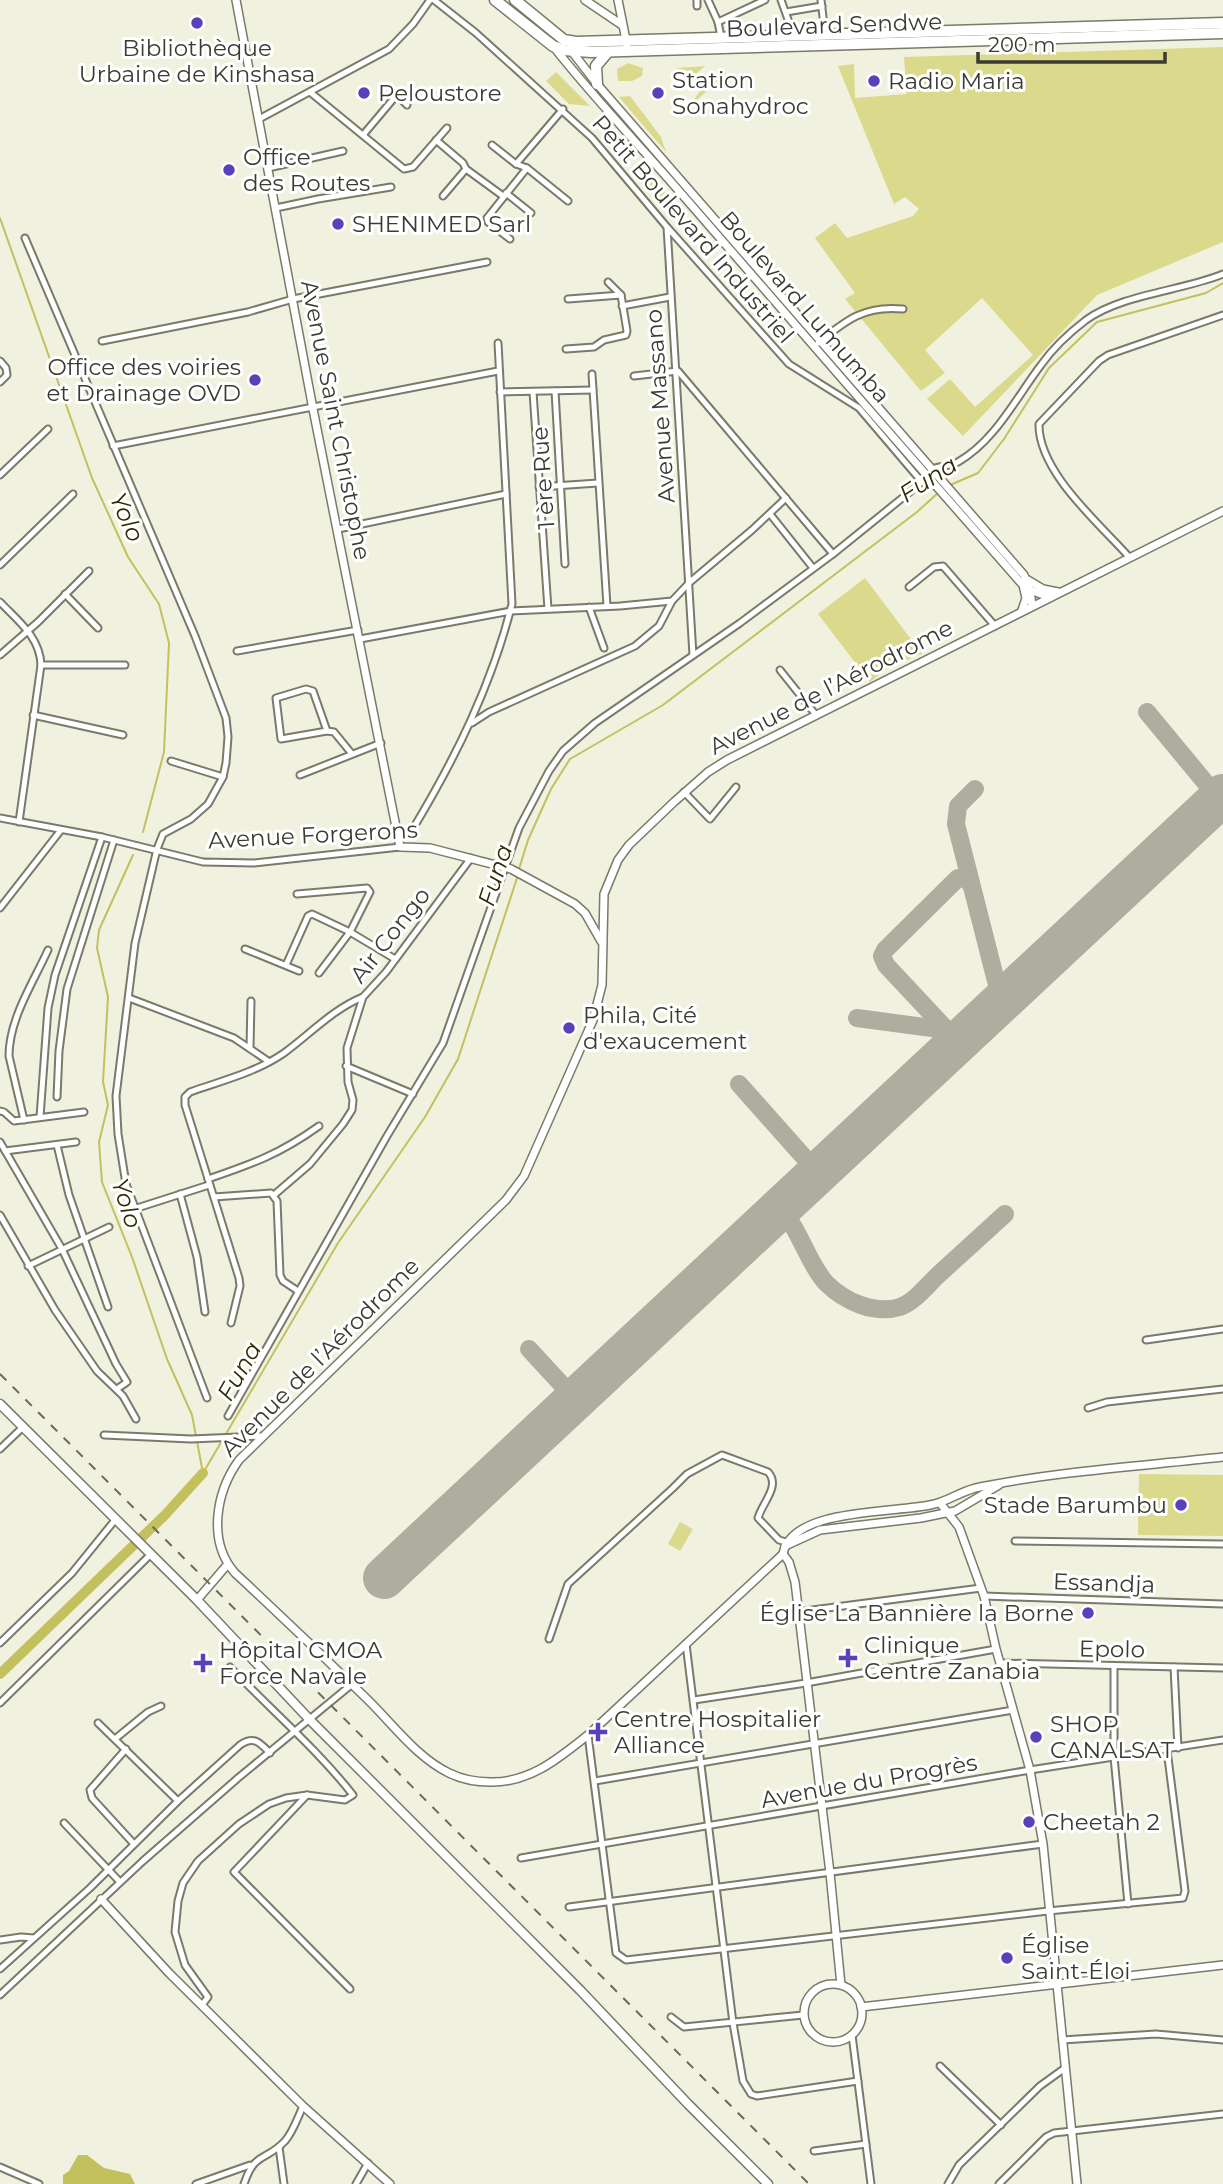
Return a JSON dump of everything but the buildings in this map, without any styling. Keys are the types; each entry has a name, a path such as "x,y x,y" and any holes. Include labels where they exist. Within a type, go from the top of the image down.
{"highway":[{"name":"Boulevard Lumumba","path":"495,0 553,46 572,51"},
{"name":"Boulevard Lumumba","path":"515,0 564,40"},
{"name":"Boulevard Sendwe","path":"564,40 594,42 1223,23"},
{"name":"Boulevard Sendwe","path":"572,51 607,53 1223,33"},
{"path":"597,84 596,66 607,53"}],"main road":[{"name":"Avenue Saint Christophe","path":"236,0 313,409 400,847"},
{"path":"585,0 622,25"},
{"path":"618,0 629,52"},
{"name":"Boulevard Lumumba","path":"564,40 597,84 949,488 1025,582 1030,590 1032,606"},
{"name":"Boulevard Lumumba","path":"553,46 927,481 1025,582"},
{"name":"Avenue de l’Aérodrome","path":"227,1565 217,1527 221,1495 239,1460 515,1190 524,1177 593,1020 602,985 604,894 618,860 629,845 684,792 727,760 1223,511"},
{"path":"1021,611 1026,598 1025,582 1059,592"},
{"path":"1030,590 1049,597"},
{"name":"Avenue Forgerons","path":"400,847 430,848 508,868 575,904 585,914 602,942"},
{"path":"0,1404 152,1554 310,1720 580,1990 768,2184"},
{"path":"197,1600 227,1565 410,1744 448,1773 490,1782 517,1779 556,1760 588,1734 687,1644 806,1525 820,1520 940,1503 967,1490 1003,1482 1223,1457"},
{"path":"785,1547 820,1530 948,1513 966,1506 1003,1482"},
{"path":"940,1503 962,1533 982,1592 1030,1769 1042,1844 1077,2184"},
{"path":"785,1547 792,1572 814,1743 841,1985"},
{"path":"101,1899 303,2106 390,2184"},
{"path":"861,2007 1223,1965"},
{"path":"831,1984 841,1985 853,1993 861,2007 861,2022 852,2035 837,2042 819,2039 807,2026 803,2015 806,2002 816,1989 831,1984"}],"street":[{"path":"259,119 389,49 432,0"},
{"name":"Petit Boulevard Industriel","path":"432,0 476,33 563,109 592,138 789,364 859,408 927,481"},
{"path":"708,0 718,22 721,37"},
{"path":"718,22 765,0"},
{"path":"781,0 791,35"},
{"path":"786,12 821,3 825,34"},
{"path":"310,92 404,169 408,169 447,128"},
{"path":"363,135 395,97 399,97 407,105"},
{"path":"516,164 563,109"},
{"path":"436,140 463,163 466,169 531,213"},
{"path":"492,145 516,164 527,168 568,201"},
{"path":"268,168 342,152"},
{"path":"510,239 487,220 527,168"},
{"path":"443,195 466,169"},
{"path":"276,208 391,187"},
{"name":"Avenue Massano","path":"667,227 670,297 678,371 693,655"},
{"path":"25,238 76,353 226,718 228,737 223,777 208,804 191,819 163,834 156,849 135,943 116,1096 121,1158 134,1209 207,1398"},
{"path":"103,341 248,312 293,299 487,262"},
{"path":"932,469 956,463 984,442 1005,417 1042,363 1066,336 1090,318 1144,297 1199,284 1223,274"},
{"path":"566,349 594,347 604,340 625,335 627,331 621,295 608,282"},
{"path":"568,299 621,295"},
{"path":"622,306 670,297"},
{"path":"813,347 856,314 890,308 903,309"},
{"path":"1130,558 1053,471 1045,453 1039,424 1099,361 1108,355 1223,316"},
{"path":"399,837 406,835 414,827 472,723 513,598 498,343"},
{"path":"0,361 8,372 0,382"},
{"path":"113,446 498,371"},
{"path":"634,376 678,371 833,554"},
{"path":"592,374 607,606"},
{"path":"500,392 593,390"},
{"name":"1 ère Rue","path":"555,391 565,564"},
{"path":"533,392 548,609"},
{"path":"0,475 48,429"},
{"path":"228,1416 443,1043 508,868 519,828 562,751 595,723 814,568 927,481"},
{"path":"539,487 598,483"},
{"path":"0,565 73,494"},
{"path":"338,529 506,494"},
{"path":"472,723 489,712 635,646 659,626 672,601 690,582 786,498"},
{"path":"769,514 814,568"},
{"path":"909,587 934,566 943,566 995,626"},
{"path":"0,656 89,571"},
{"path":"65,594 98,628"},
{"path":"0,601 40,650 41,665 19,822"},
{"path":"360,639 510,611 672,601"},
{"path":"589,607 604,648"},
{"path":"237,651 358,630"},
{"path":"41,665 125,665"},
{"path":"780,670 816,715"},
{"path":"327,731 313,691 306,689 276,698 281,739 334,732 352,754"},
{"path":"33,715 122,735"},
{"path":"300,775 380,743"},
{"path":"171,761 223,777"},
{"path":"684,792 710,819 736,787"},
{"name":"Avenue Forgerons","path":"0,818 114,839 203,862 254,863 400,847"},
{"path":"0,908 2,899 61,830"},
{"path":"40,1117 44,1053 53,986 65,941 102,837"},
{"path":"57,1097 59,1051 67,989 114,839"},
{"name":"Air Congo","path":"274,1195 310,1164 344,1124 352,1110 353,1100 346,1066 347,1048 363,997 471,858"},
{"path":"297,894 367,888 370,894 350,932 319,972"},
{"path":"286,965 310,915 315,914 395,959"},
{"path":"244,949 299,971"},
{"path":"24,1120 9,1048 19,1013 48,950"},
{"path":"231,1323 240,1286 185,1105 185,1097 190,1092 282,1054 350,1002 363,997"},
{"path":"129,998 223,1033 268,1061"},
{"path":"250,1048 251,1001"},
{"path":"346,1066 413,1094"},
{"path":"0,1111 15,1121 84,1112"},
{"path":"134,1209 180,1194 275,1155 319,1126"},
{"path":"0,1142 62,1249 127,1382 117,1389"},
{"path":"5,1151 76,1142"},
{"path":"57,1145 69,1195 108,1307"},
{"path":"180,1194 197,1257 205,1312"},
{"path":"214,1197 274,1195 277,1201 280,1275 299,1291"},
{"path":"0,1214 28,1266 83,1351 97,1371 124,1396 135,1419"},
{"path":"28,1266 108,1227"},
{"path":"1146,1340 1223,1329"},
{"path":"1088,1408 1107,1402 1223,1389"},
{"path":"0,1449 23,1427"},
{"path":"103,1436 201,1439 263,1436"},
{"path":"549,1639 568,1584 673,1489 681,1478 722,1455 768,1472 772,1476 774,1484 758,1518 785,1547"},
{"path":"0,1643 72,1573 115,1520"},
{"path":"1015,1541 1223,1544"},
{"path":"0,1703 152,1554"},
{"name":"Essandja","path":"797,1612 982,1592 1223,1604"},
{"path":"687,1644 733,2023 743,2081 751,2094 757,2096 858,2081"},
{"path":"694,1700 996,1649"},
{"name":"Epolo","path":"1000,1663 1223,1668"},
{"path":"202,2005 208,1997 185,1965 177,1942 175,1916 183,1883 198,1861 253,1814 269,1804 307,1795 345,1800 353,1795 297,1731 259,1698 230,1667"},
{"path":"1114,1667 1114,1757 1128,1903"},
{"path":"1174,1667 1178,1748"},
{"path":"0,1995 120,1882 351,1685"},
{"path":"115,1739 148,1712 161,1706"},
{"path":"595,1781 1013,1710"},
{"path":"99,1723 178,1801"},
{"path":"588,1734 616,1953 621,1958 632,1959 1048,1911 1180,1899 1186,1894 1167,1750"},
{"path":"0,1969 109,1870 178,1801 246,1741 256,1740 270,1753"},
{"name":"Avenue du Progrès","path":"521,1858 821,1808 1030,1769 1223,1740"},
{"path":"126,1749 90,1790 92,1798 134,1844"},
{"path":"307,1795 234,1872 351,1989"},
{"path":"64,1823 120,1882"},
{"path":"569,1907 1042,1844"},
{"path":"0,1940 34,1938"},
{"path":"671,2017 684,2027 803,2015"},
{"path":"1062,2040 1156,2034 1223,2039"},
{"path":"852,2035 871,2184"},
{"path":"940,2066 1000,2125"},
{"path":"948,2184 959,2165 1040,2086 1065,2068"},
{"path":"196,2184 250,2165 279,2147 288,2137 303,2106"},
{"path":"999,2184 1046,2137 1054,2133 1223,2114"},
{"path":"814,2151 866,2144"},
{"path":"279,2147 284,2184"},
{"path":"356,2184 368,2163"},
{"path":"244,2184 250,2165"},
{"path":"0,2167 39,2184"}],"shaded area":[{"path":"1223,47 1223,242 1097,295 963,436 927,399 950,379 975,407 1033,355 982,298 925,350 945,373 921,391 845,299 855,293 815,238 835,223 847,238 913,216 919,209 905,197 894,204 838,66 854,64 855,98 907,94 904,57"},
{"path":"628,63 643,68 642,76 632,81 618,81 617,69"},
{"path":"705,66 689,80 682,77 677,68"},
{"path":"723,71 726,74 690,106 700,91"},
{"path":"556,72 590,106 569,104 546,81"},
{"path":"630,96 661,137 666,152 619,97"},
{"path":"639,162 659,185 650,193 630,170"},
{"path":"660,188 672,200 664,208 652,195"},
{"path":"865,578 922,654 889,667 870,682 818,614"},
{"name":"Stade Barumbu","path":"1139,1474 1223,1475 1223,1536 1138,1535"},
{"path":"680,1522 693,1529 680,1551 668,1544"},
{"path":"78,2155 87,2155 104,2168 130,2174 135,2184 63,2184 63,2175 69,2171"}],"waterway":[{"name":"Yolo","path":"0,218 92,478 128,557 159,604 169,643 164,752 143,832"},
{"name":"Funa","path":"950,485 978,473 1004,439 1049,368 1097,322 1206,293 1223,283"},
{"name":"Funa","path":"519,869 528,840 551,789 570,759 663,705 917,512 939,492"},
{"name":"Yolo","path":"133,855 99,930 97,948 108,997 103,1082 108,1105 99,1142 102,1182 132,1257 167,1359 192,1415 203,1473"},
{"name":"Funa","path":"203,1473 338,1243 425,1117 458,1059 518,875"},
{"name":"Funa","path":"0,1674 165,1515 203,1473"}],"taxiway":[{"path":"1147,712 1219,799"},
{"path":"975,789 958,806 956,824 996,981 1008,997"},
{"path":"959,1043 886,965 882,956 958,878 966,878 971,885"},
{"path":"857,1018 947,1030"},
{"path":"739,1084 819,1174"},
{"path":"781,1210 794,1227 819,1275 826,1283 850,1301 880,1309 900,1307 910,1302 1005,1214"},
{"path":"529,1349 576,1400"}],"runway":[{"path":"384,1578 1223,795"}],"railway":[{"path":"0,1374 809,2184"}],"place":[{"name":"Bibliothèque Urbaine de Kinshasa","path":"197,23"},
{"name":"Radio Maria","path":"874,81"},
{"name":"Peloustore","path":"364,93"},
{"name":"Station Sonahydroc","path":"658,93"},
{"name":"Office des Routes","path":"229,170"},
{"name":"SHENIMED Sarl","path":"338,224"},
{"name":"Office des voiries et Drainage OVD","path":"255,380"},
{"name":"Phila, Cité d'exaucement","path":"569,1028"},
{"name":"Stade Barumbu","path":"1181,1505"},
{"name":"Église La Bannière la Borne","path":"1088,1613"},
{"name":"Clinique Centre Zanabia","path":"848,1658"},
{"name":"Hôpital CMOA Force Navale","path":"203,1663"},
{"name":"Centre Hospitalier Alliance","path":"598,1732"},
{"name":"SHOP CANALSAT","path":"1036,1737"},
{"name":"Cheetah 2","path":"1029,1822"},
{"name":"Église Saint-Éloi","path":"1007,1958"}]}
